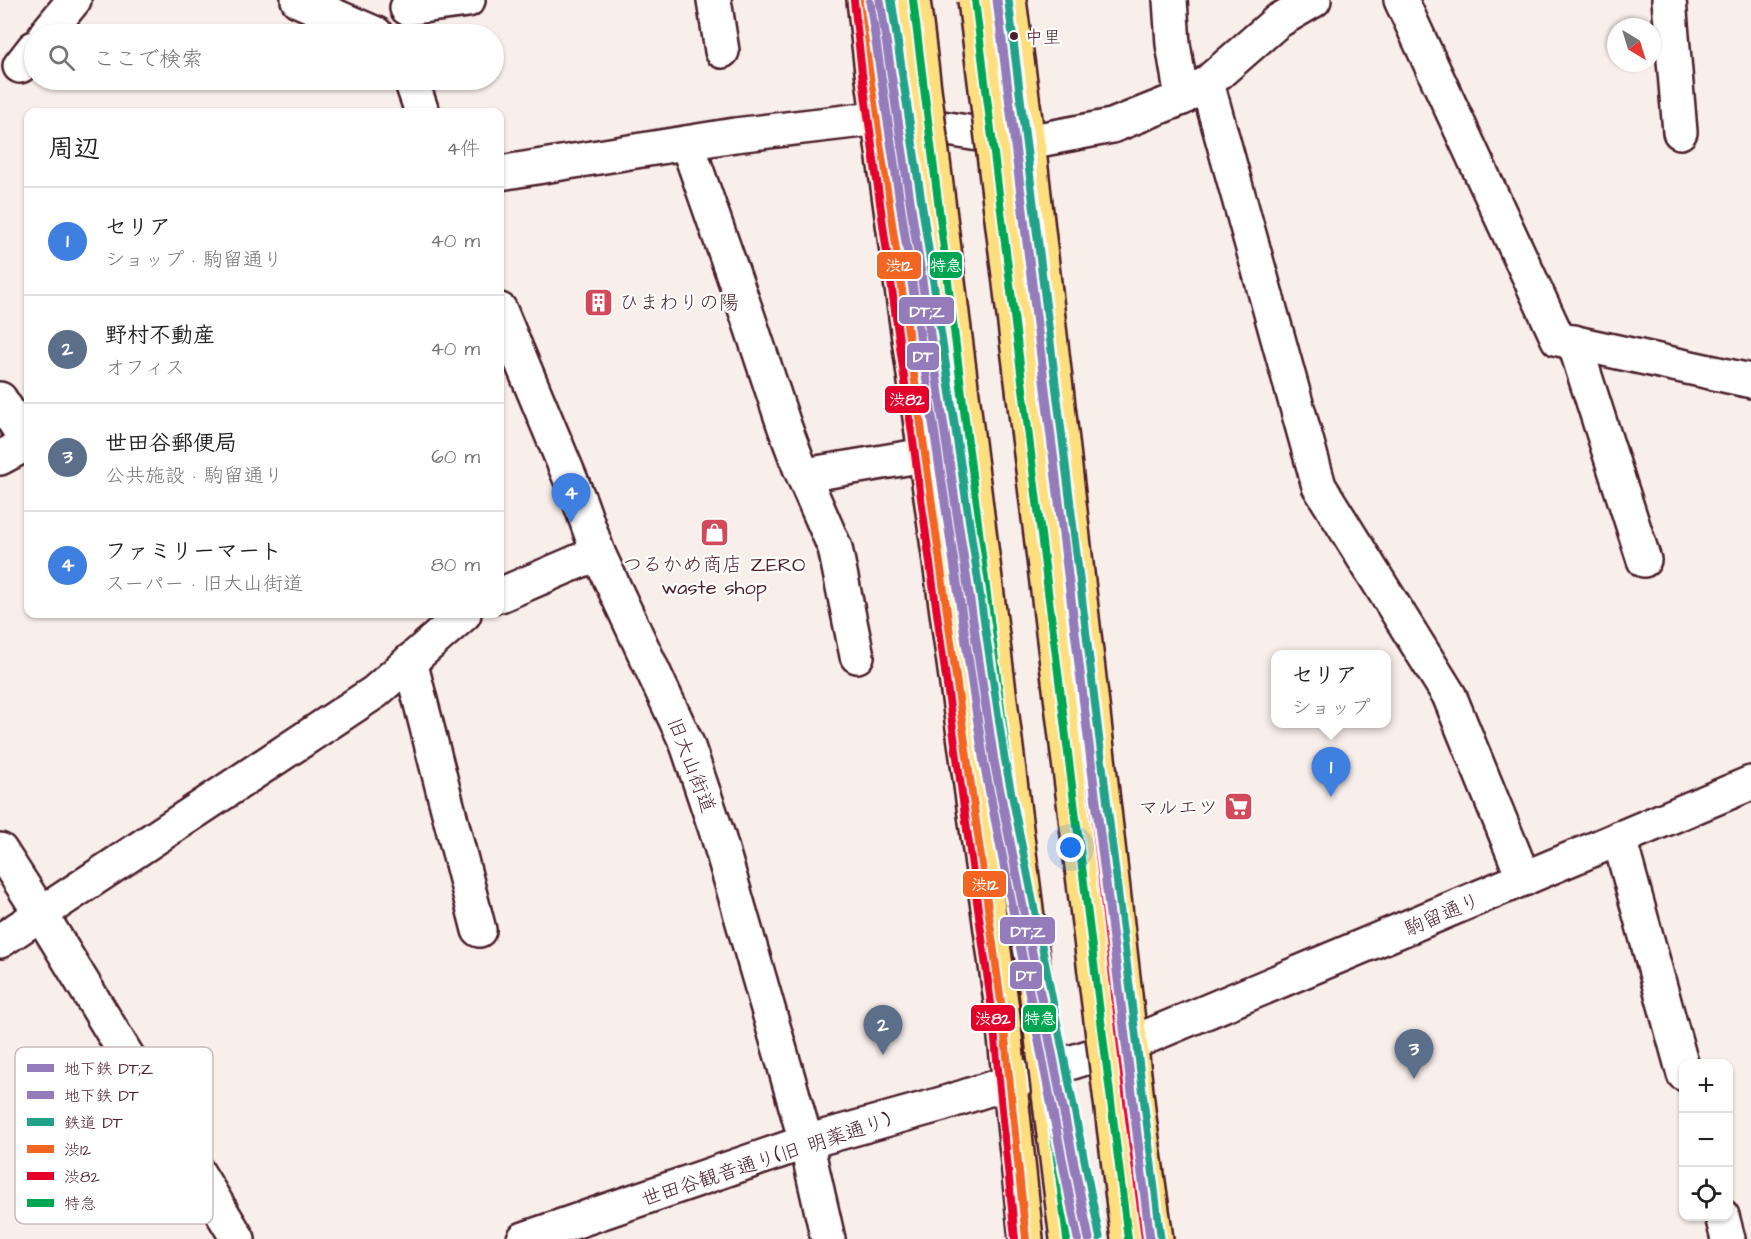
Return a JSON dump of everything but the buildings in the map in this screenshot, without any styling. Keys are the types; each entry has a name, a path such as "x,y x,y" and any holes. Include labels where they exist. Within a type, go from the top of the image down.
{"highway":[{"path":"864,0 1000,998 1026,1239"},
{"path":"913,0 1067,1239"},
{"path":"975,0 1128,1239"},
{"path":"1009,0 1028,142 1139,1118 1156,1239"}],"street":[{"path":"54,24 74,0"},
{"path":"298,0 353,24"},
{"path":"406,14 468,0"},
{"path":"714,0 722,51"},
{"path":"1170,0 1173,44 1195,91 1319,486 1449,695 1524,879"},
{"path":"504,172 687,143 880,118 1028,142 1112,126 1195,91 1278,21 1314,0"},
{"path":"1401,0 1558,339 1751,381"},
{"path":"1669,0 1680,132"},
{"path":"414,90 421,108"},
{"path":"687,143 785,428 835,548 857,657"},
{"name":"旧大山街道","path":"504,320 580,502 598,553 687,744 718,836 806,1142 828,1239"},
{"path":"1574,342 1644,560"},
{"path":"0,399 24,437"},
{"path":"0,458 24,445"},
{"path":"804,475 925,455"},
{"path":"504,593 598,553"},
{"path":"0,941 375,692 459,618"},
{"path":"410,661 478,930"},
{"name":"駒留通り","path":"1009,1083 1132,1043 1751,783"},
{"path":"1619,838 1679,1059"},
{"path":"0,850 122,1047"},
{"name":"世田谷観音通り(旧 明薬通り)","path":"524,1239 806,1142 1009,1083"},
{"path":"213,1198 238,1239"},
{"path":"1723,1221 1728,1239"}],"metro line":[{"name":"DT;Z","path":"880,0 994,761 1089,1239"},
{"name":"DT;Z","path":"997,0 1150,1239"},
{"name":"DT","path":"870,2 984,763 1078,1239"}],"rail line":[{"name":"DT","path":"891,0 1004,759 1099,1237"},
{"name":"DT","path":"1008,0 1160,1238"}],"transit line":[{"name":"渋12","path":"864,0 872,72 1002,1009 1026,1239"},
{"name":"特急","path":"913,0 1067,1239"},
{"name":"特急","path":"975,0 1128,1239"},
{"name":"渋12","path":"1009,0 1028,142 1139,1118 1156,1239"},
{"name":"渋82","path":"854,1 862,73 992,1010 1015,1239"},
{"name":"渋82","path":"999,1 1018,143 1129,1119 1145,1239"}],"place":[{"name":"中里","path":"1014,36"},
{"name":"ひまわりの陽","path":"598,302"},
{"name":"ファミリーマート","path":"571,523"},
{"name":"つるかめ商店 ZERO waste shop","path":"714,533"},
{"name":"セリア","path":"1331,797"},
{"name":"マルエツ","path":"1239,807"},
{"name":"野村不動産","path":"883,1055"},
{"name":"世田谷郵便局","path":"1414,1079"}]}
